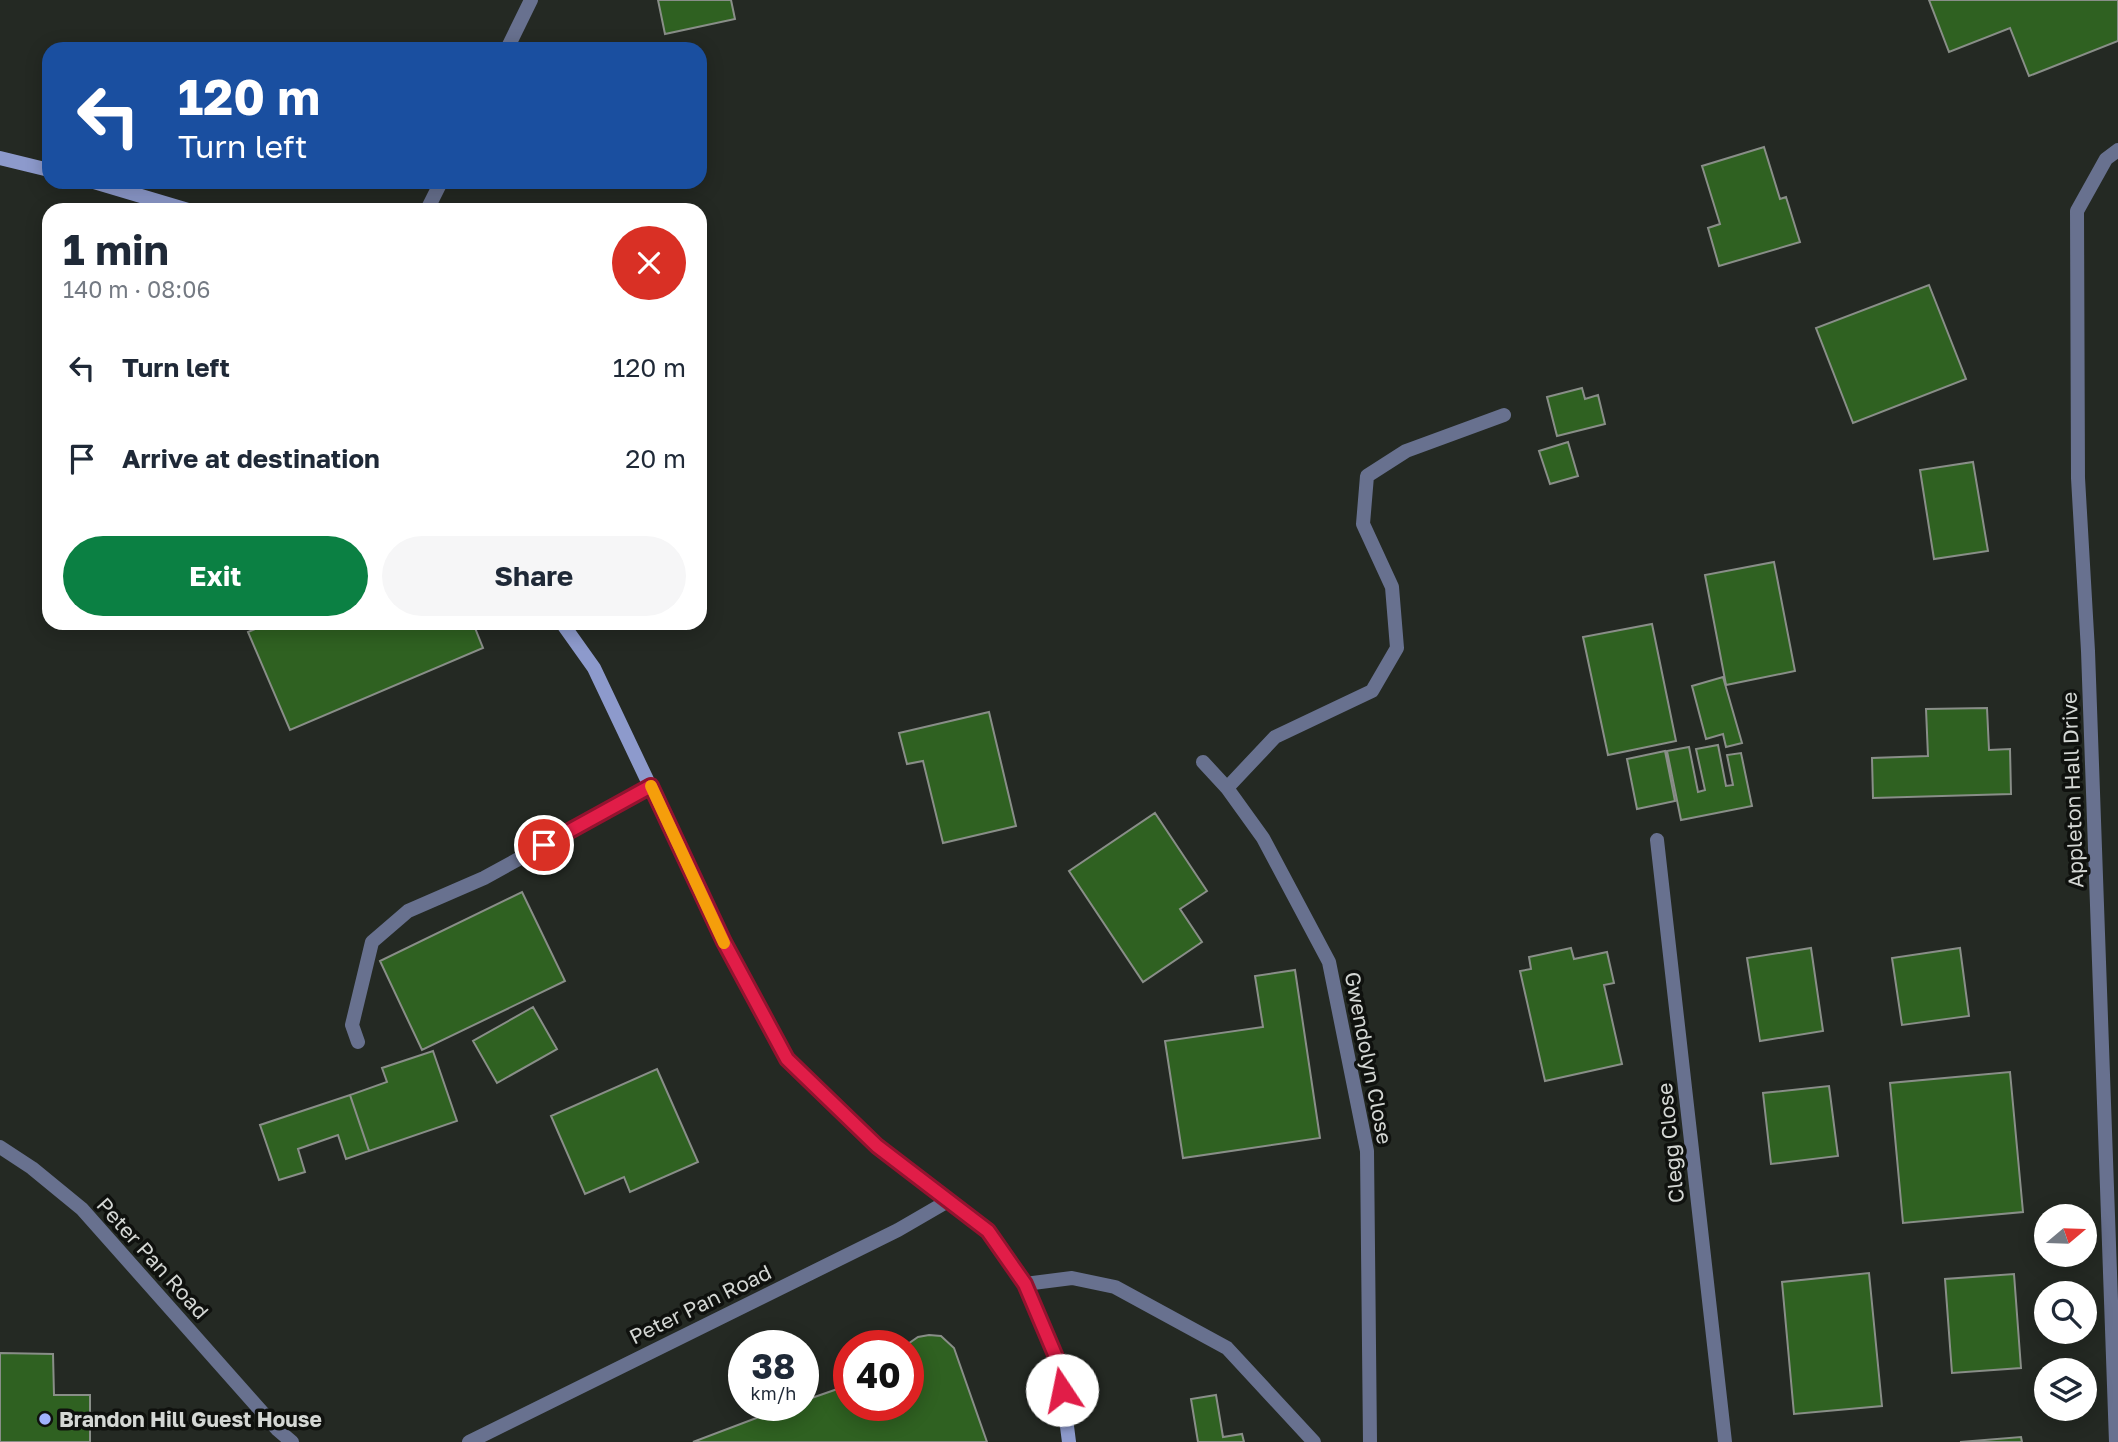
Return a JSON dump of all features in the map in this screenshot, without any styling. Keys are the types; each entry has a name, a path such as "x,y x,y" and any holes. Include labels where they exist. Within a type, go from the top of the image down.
{"street":[{"path":"510,42 531,0"},
{"name":"Appleton Hall Drive","path":"2116,1442 2088,651 2078,478 2077,211 2106,159 2118,150"},
{"path":"0,158 42,168"},
{"path":"118,189 164,203"},
{"path":"1227,788 1275,737 1372,691 1397,648 1392,587 1363,524 1367,476 1406,451 1504,415"},
{"path":"567,630 594,668 724,942 787,1059 877,1146 988,1231 1025,1284 1059,1364 1069,1442"},
{"name":"Gwendolyn Close","path":"1203,762 1227,788 1263,838 1329,962 1367,1151 1370,1442"},
{"path":"358,1042 352,1025 372,942 408,911 484,878 651,786"},
{"name":"Clegg Close","path":"1657,840 1724,1442"},
{"name":"Peter Pan Road","path":"0,1147 32,1168 82,1209 278,1430 292,1442"},
{"name":"Peter Pan Road","path":"469,1442 898,1230 948,1201"},
{"path":"1025,1284 1072,1278 1115,1287 1149,1305 1227,1349 1314,1442"}],"building":[{"path":"658,0 731,0 735,19 665,34"},
{"path":"1929,0 2118,0 2118,41 2029,76 2010,28 1949,52"},
{"path":"1764,147 1780,199 1786,197 1800,242 1719,266 1708,228 1720,224 1702,166"},
{"path":"1929,285 1966,379 1853,423 1816,328"},
{"path":"1582,388 1585,399 1598,395 1605,424 1557,436 1547,397"},
{"path":"1568,442 1578,476 1550,484 1539,451"},
{"path":"1973,462 1988,551 1934,559 1920,470"},
{"path":"1774,562 1795,671 1726,685 1705,575"},
{"path":"1652,624 1676,741 1608,755 1583,637"},
{"path":"476,630 483,648 290,730 248,632"},
{"path":"1723,677 1742,743 1726,747 1723,734 1706,739 1692,686"},
{"path":"1987,708 1989,750 2010,749 2011,794 1873,798 1872,758 1928,756 1926,709"},
{"path":"989,712 1016,826 943,843 923,761 907,764 899,733"},
{"path":"1718,745 1726,786 1733,785 1727,755 1741,753 1752,806 1681,820 1667,751 1689,747 1698,792 1705,790 1696,749"},
{"path":"1665,751 1675,801 1637,809 1627,759"},
{"path":"1155,813 1207,891 1180,909 1202,942 1143,982 1069,871"},
{"path":"522,892 565,981 422,1050 380,961"},
{"path":"1571,948 1574,959 1607,952 1614,983 1604,985 1622,1064 1545,1081 1520,971 1531,969 1529,957"},
{"path":"1811,948 1823,1031 1760,1041 1747,958"},
{"path":"1960,948 1969,1016 1902,1025 1892,958"},
{"path":"1295,970 1320,1138 1183,1158 1165,1041 1263,1027 1255,976"},
{"path":"533,1007 557,1049 497,1083 473,1041"},
{"path":"433,1051 457,1121 369,1151 350,1095 387,1082 382,1068"},
{"path":"657,1069 698,1162 630,1192 624,1177 585,1194 551,1116"},
{"path":"2010,1072 2023,1212 1903,1223 1890,1083"},
{"path":"1829,1086 1838,1156 1771,1164 1763,1093"},
{"path":"350,1095 369,1151 346,1159 338,1135 298,1149 305,1172 279,1180 260,1125"},
{"path":"1869,1273 1882,1406 1794,1414 1782,1282"},
{"path":"2014,1274 2021,1368 1952,1373 1945,1279"},
{"path":"924,1336 941,1336 954,1348 987,1442 693,1442 749,1421 819,1421 819,1395 833,1391 833,1421 924,1421"},
{"name":"Brandon Hill Guest House","path":"0,1353 53,1354 54,1395 90,1395 90,1442 0,1442"},
{"path":"1216,1395 1223,1437 1242,1434 1244,1442 1198,1442 1191,1399"},
{"path":"2021,1437 2022,1442 1960,1442"}],"slow traffic":[{"path":"651,786 724,943"}],"place":[{"name":"Brandon Hill Guest House","path":"45,1419"}],"route":[{"path":"544,845 651,786 724,942 787,1059 877,1146 988,1231 1025,1284 1059,1364 1062,1390"}]}
